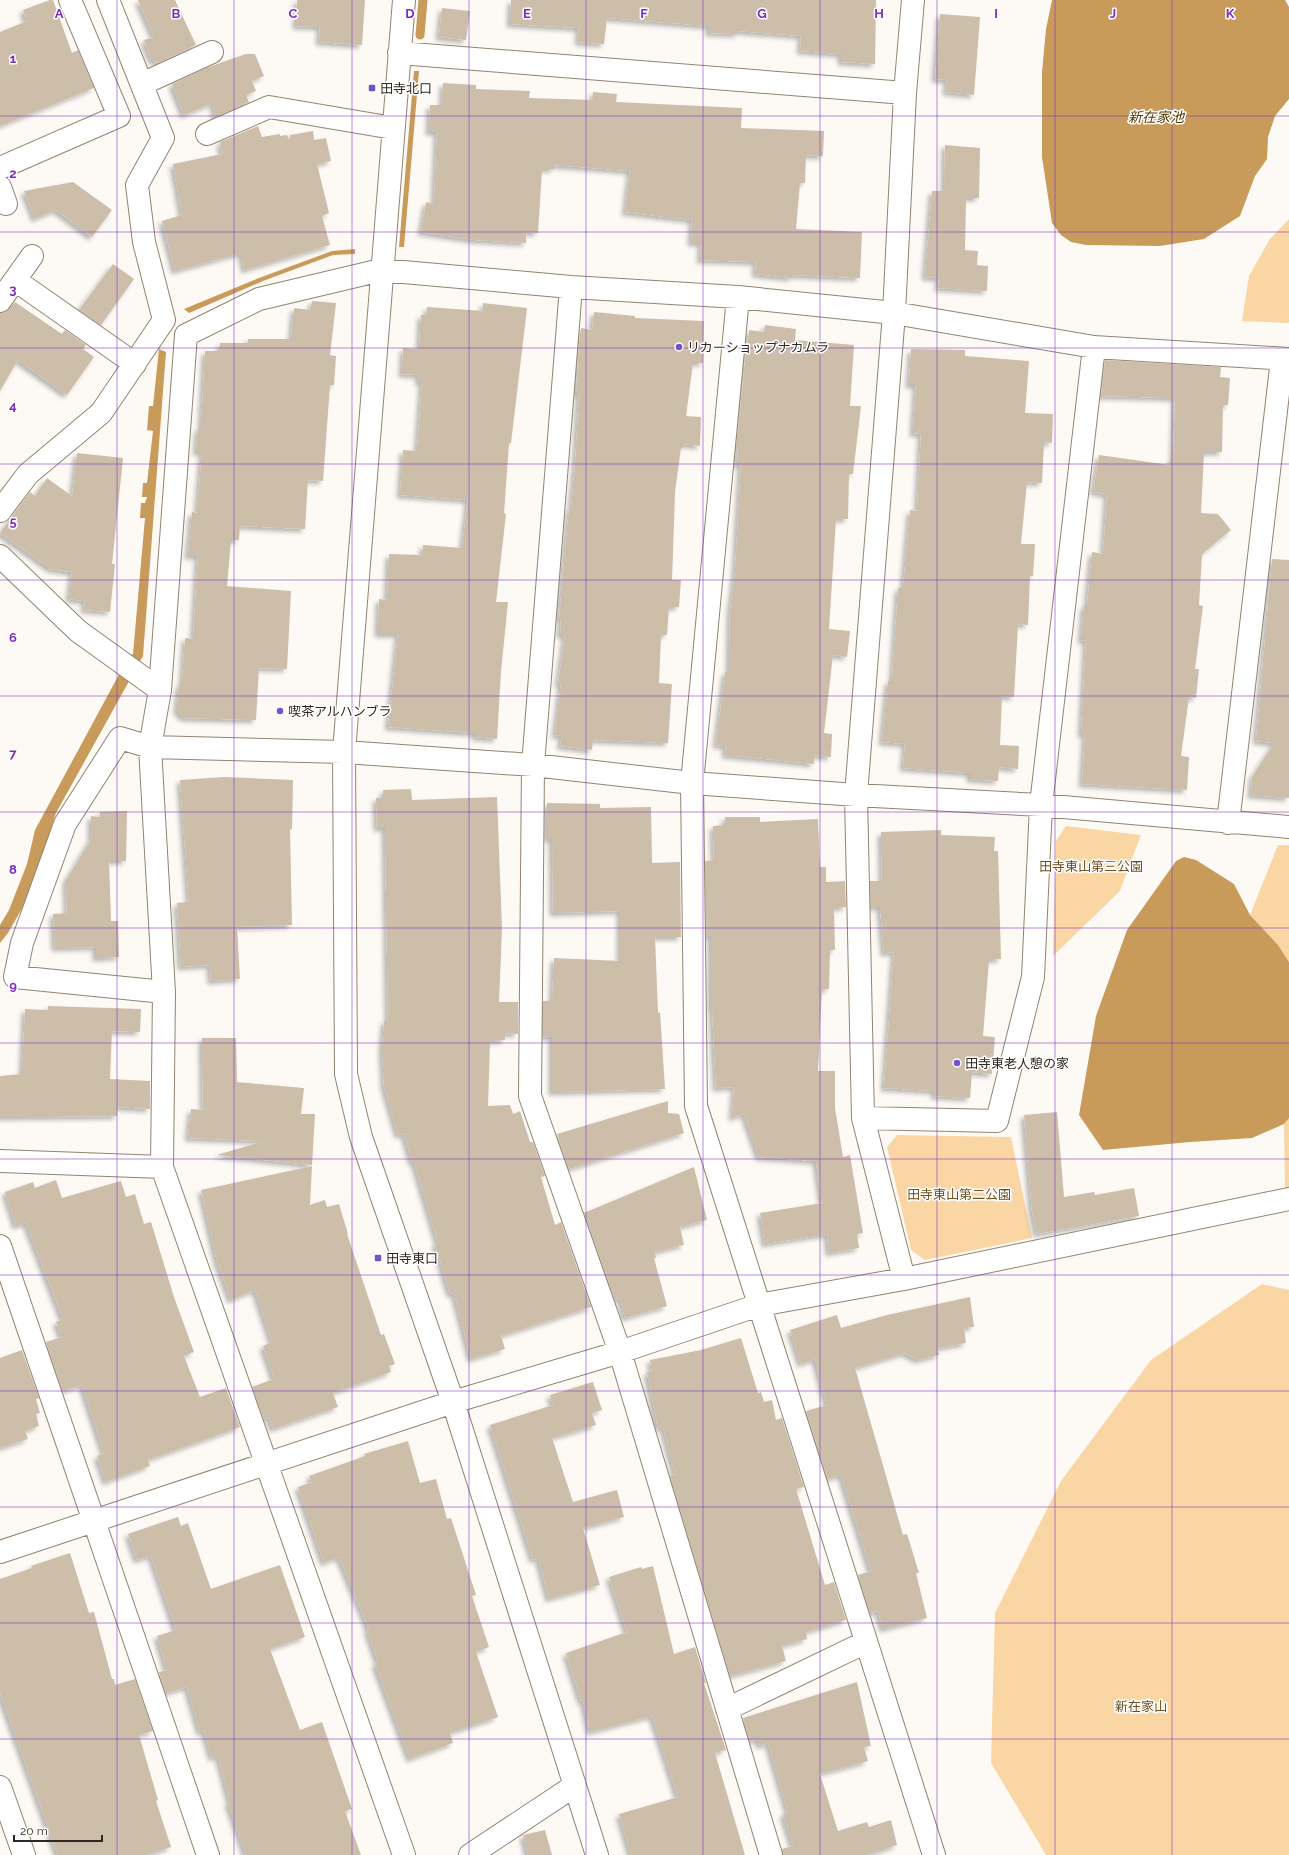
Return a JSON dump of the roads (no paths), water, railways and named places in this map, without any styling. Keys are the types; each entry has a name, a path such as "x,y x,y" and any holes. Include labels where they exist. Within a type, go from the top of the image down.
{"street":[{"path":"0,168 119,116 70,0"},
{"path":"108,0 163,138 137,185 144,242 164,320 186,335"},
{"path":"404,0 381,270 344,752 346,1074 361,1137 453,1402 597,1855"},
{"path":"904,1278 864,1118 856,795 894,313 905,93 913,0"},
{"path":"142,84 212,52"},
{"path":"399,53 905,93"},
{"path":"207,134 269,107 393,128"},
{"path":"0,300 32,256"},
{"path":"186,335 259,299 381,270 571,286 738,297 894,313 1094,347 1286,359 1228,823"},
{"path":"15,280 134,364"},
{"path":"571,286 533,765 530,1096 620,1352 771,1855"},
{"path":"738,297 692,784 696,1106 934,1855"},
{"path":"0,511 28,474 101,413 164,320"},
{"path":"186,335 160,690 150,747 164,992 162,1167 268,1463 404,1855"},
{"path":"864,1118 997,1121 1033,977 1042,806 1094,347"},
{"path":"0,556 78,631 160,690"},
{"path":"164,992 15,977 22,944 64,824 120,738 150,747 344,752 533,765 692,784 1042,806 1289,827"},
{"path":"0,1161 162,1167"},
{"path":"0,1552 453,1402 620,1352 759,1305 904,1278 1289,1199"},
{"path":"0,1246 208,1855"},
{"path":"727,1709 866,1642"},
{"path":"470,1855 574,1786"},
{"path":"0,1787 24,1855"}],"water":[{"path":"420,0 424,0 420,31 417,30"},
{"name":"新在家池","path":"1052,0 1285,0 1289,7 1289,99 1275,116 1268,137 1267,159 1255,176 1240,216 1204,239 1160,246 1086,245 1071,242 1061,235 1052,223 1042,157 1042,72 1046,29"},
{"path":"414,71 419,71 404,247 399,247"},
{"path":"355,249 355,254 333,255 263,281 189,313 184,309 259,278 332,251"},
{"path":"159,349 166,352 143,656 56,813 29,896 8,933 0,943 0,925 9,910 27,864 35,830 129,656 133,654 145,518 140,518 141,503 145,503 147,497 142,497 143,483 147,483 153,431 147,430 149,406 153,406"},
{"path":"1184,857 1196,860 1234,884 1250,915 1278,945 1289,962 1289,1118 1284,1124 1252,1138 1103,1150 1079,1115 1096,1016 1127,930 1176,861"}],"waterway":[{"path":"420,35 423,0"}],"place":[{"name":"田寺北口","path":"372,88"},
{"name":"リカーショップナカムラ","path":"679,347"},
{"name":"喫茶アルハンブラ","path":"280,711"},
{"name":"田寺東老人憩の家","path":"957,1063"},
{"name":"田寺東口","path":"378,1258"}],"park label":[{"name":"田寺東山第三公園","path":"1091,866"},
{"name":"田寺東山第二公園","path":"959,1194"},
{"name":"新在家山","path":"1141,1706"}]}
